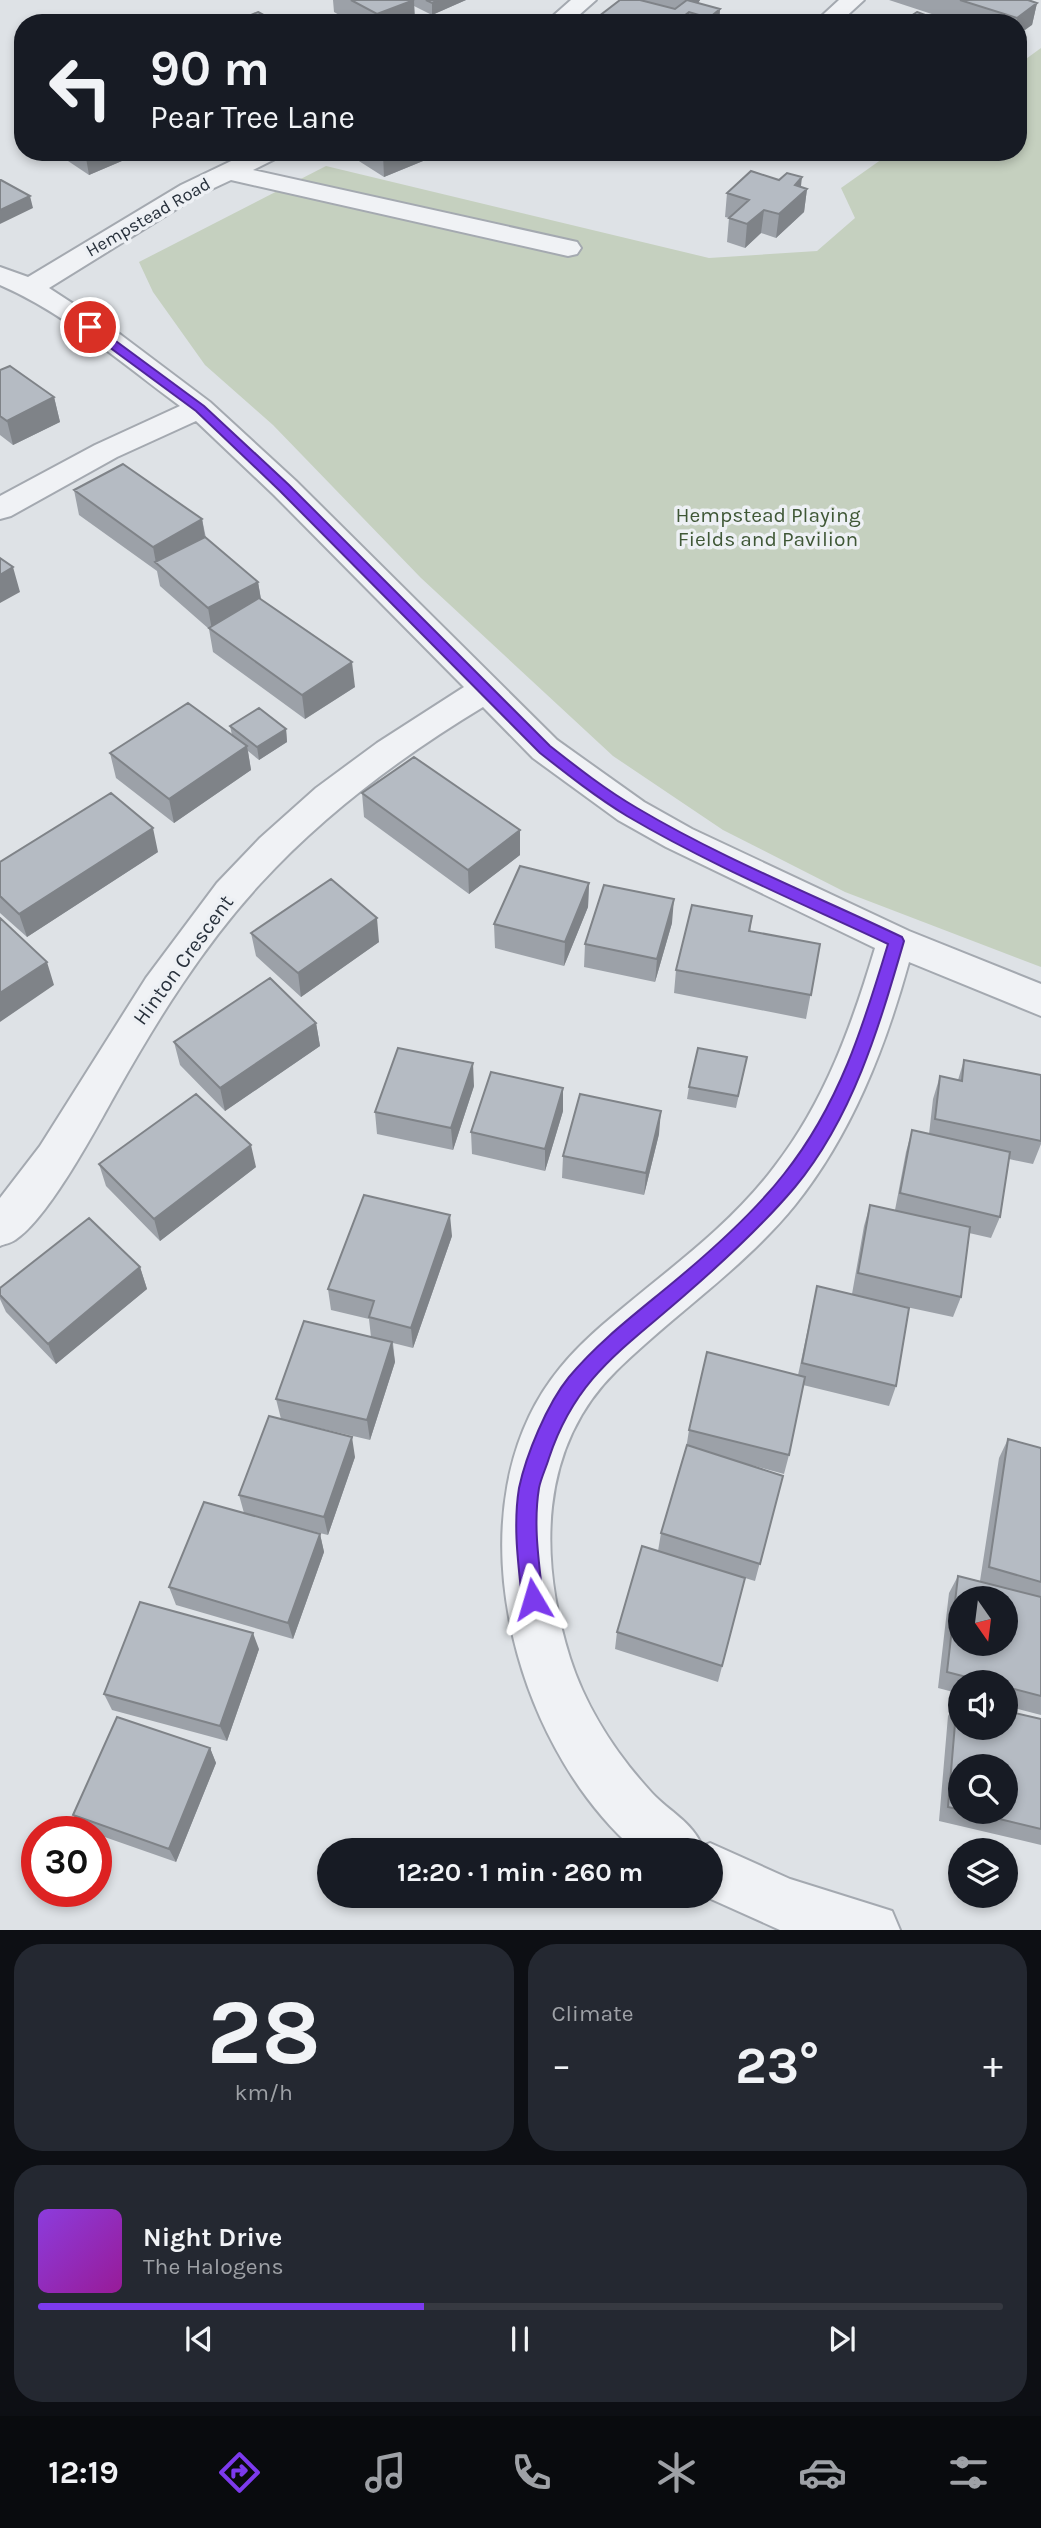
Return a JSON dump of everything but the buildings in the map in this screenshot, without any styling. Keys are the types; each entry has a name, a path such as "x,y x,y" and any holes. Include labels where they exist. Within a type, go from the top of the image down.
{"street":[{"path":"567,14 585,0"},
{"path":"836,14 853,0"},
{"name":"Hempstead Road","path":"15,281 253,161"},
{"path":"230,172 568,248"},
{"path":"15,281 111,341 200,408 294,497 545,749 631,811 737,867 897,941 1041,1001"},
{"path":"0,509 106,452 200,408"},
{"name":"Hinton Crescent","path":"0,1227 44,1172 184,951 247,875 309,814 375,762 408,737 485,690"},
{"path":"663,1838 632,1811 594,1759 562,1705 544,1653 533,1599 526,1538 529,1487 549,1429 574,1385 619,1337 679,1289 746,1227 789,1181 821,1138 867,1040 897,941"},
{"path":"723,1876 780,1903 831,1920 873,1930"}],"green space":[{"name":"Hempstead Playing Fields and Pavilion","path":"1041,48 1041,967 845,892 723,830 613,756 421,578 273,425 205,365 153,292 139,262 326,166 709,258 817,251 855,218 841,188 879,161 1027,161 1027,58"}],"route":[{"path":"90,327 200,408 285,488 545,749 585,781 679,838 897,941 867,1040 821,1138 789,1181 746,1227 679,1289 619,1337 574,1385 549,1429 529,1487 526,1538 533,1599"}]}
